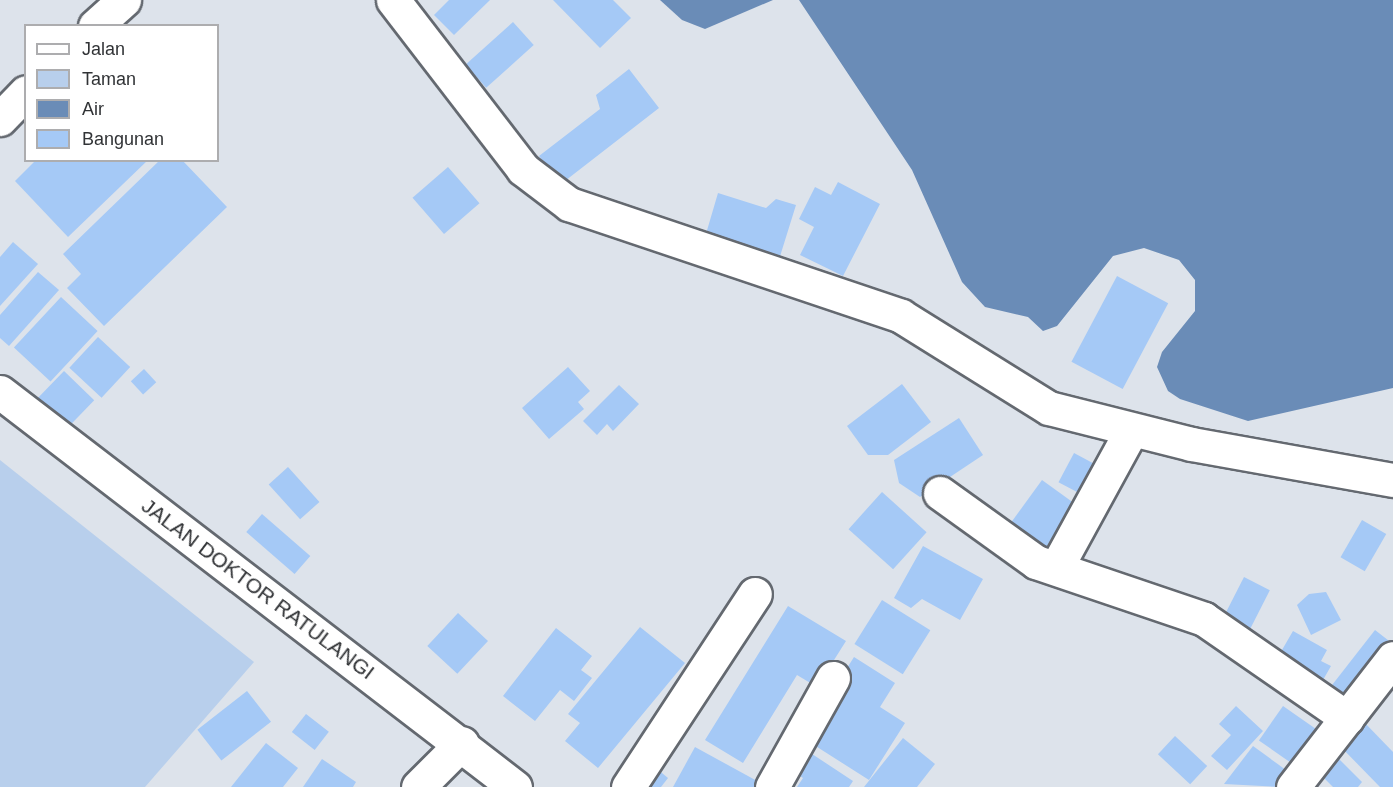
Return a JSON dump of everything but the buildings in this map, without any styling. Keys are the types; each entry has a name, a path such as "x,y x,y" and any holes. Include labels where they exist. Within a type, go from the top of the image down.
{"main road":[{"path":"97,24 124,0"},
{"path":"393,0 523,169 569,204 901,316 1049,408 1131,431 1393,480"},
{"path":"0,119 24,94"},
{"name":"JALAN DOKTOR RATULANGI","path":"0,392 462,743 515,787"},
{"path":"1056,568 1131,431"},
{"path":"940,493 1036,562 1204,619 1347,718"},
{"path":"628,787 755,594"},
{"path":"1293,787 1347,718 1391,667"},
{"path":"772,787 833,678"},
{"path":"418,787 462,743"}],"green space":[{"path":"0,460 254,662 145,787 0,787"}],"water":[{"path":"660,0 773,0 705,29 682,20"},
{"path":"799,0 1393,0 1393,388 1248,421 1180,399 1168,391 1157,367 1162,352 1195,311 1195,280 1179,260 1144,248 1113,256 1057,326 1043,331 1028,317 985,307 962,282 912,170"}]}
